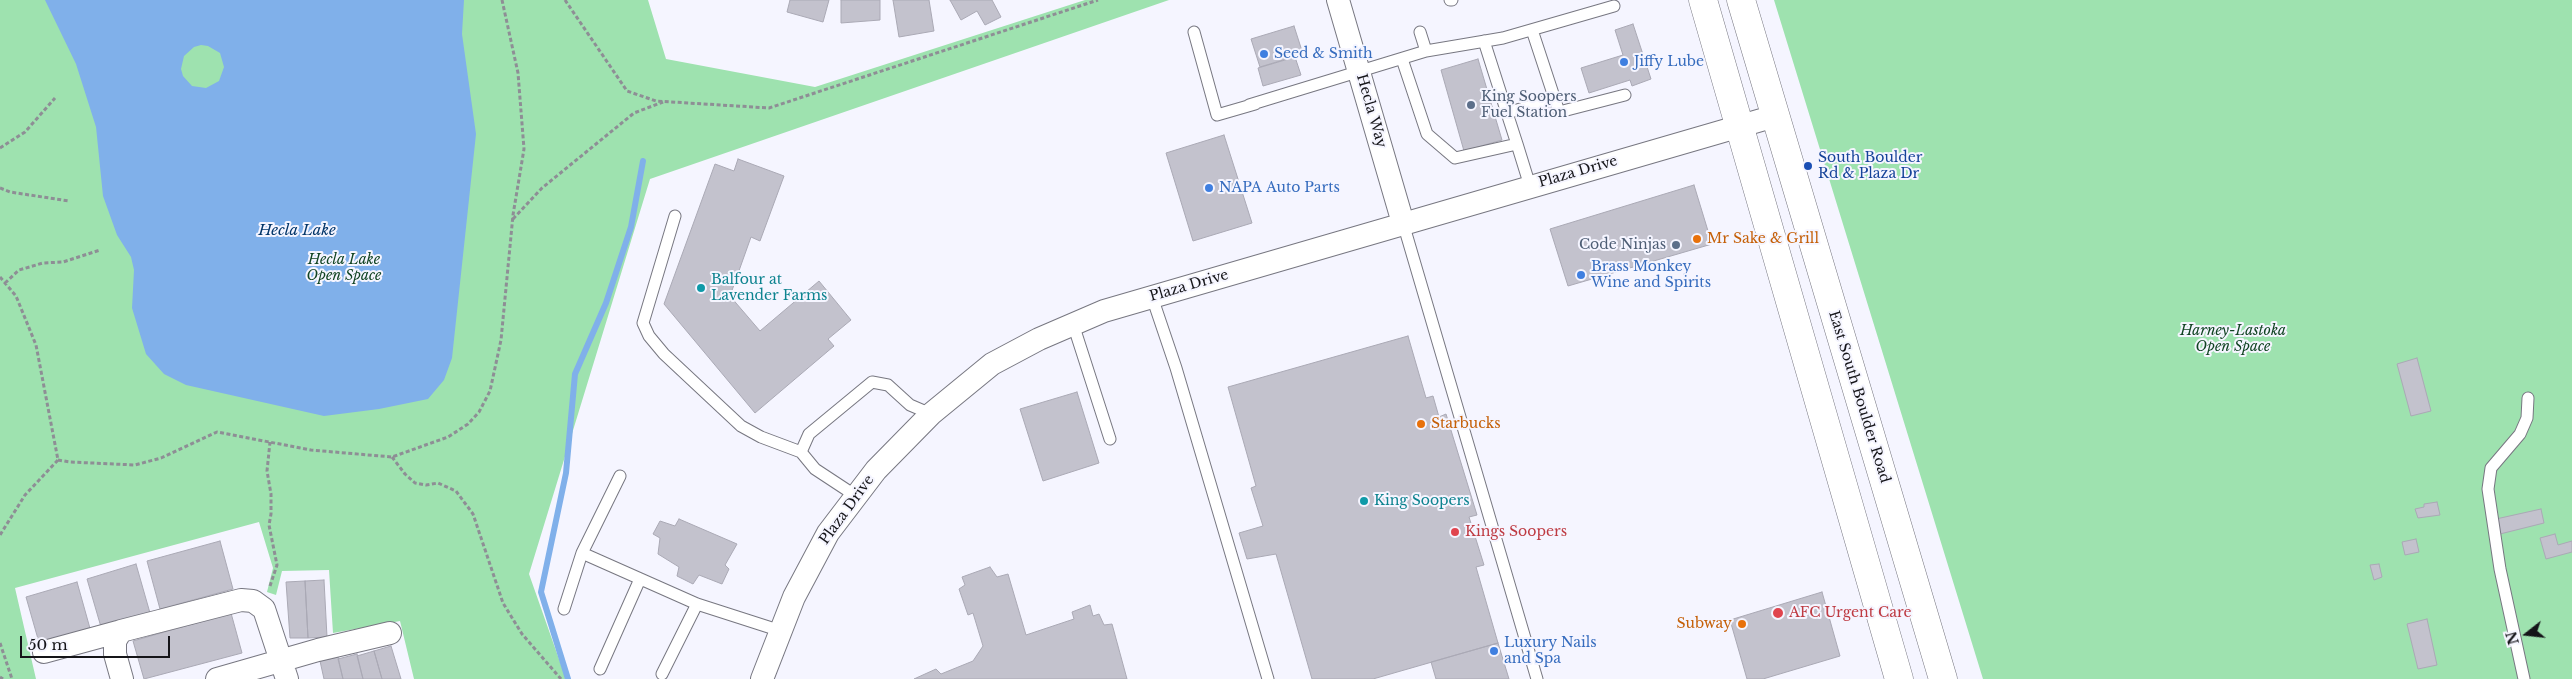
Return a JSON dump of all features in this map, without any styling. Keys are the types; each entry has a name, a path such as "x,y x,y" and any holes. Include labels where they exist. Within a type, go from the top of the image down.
{"main road":[{"path":"1703,0 1741,126 1899,679"},
{"name":"East South Boulder Road","path":"1740,0 1943,679"}],"street":[{"name":"Hecla Way","path":"1338,0 1403,223"},
{"name":"Plaza Drive","path":"762,679 794,596 828,532 876,470 931,414 992,364 1038,339 1104,311 1775,116"},
{"path":"44,652 232,602 253,601 264,609 284,669"},
{"path":"121,631 115,641 115,654 122,679"},
{"path":"218,679 284,669 390,633"}],"lane":[{"path":"1194,32 1217,115 1426,51 1532,30 1614,6"},
{"path":"1532,30 1559,112 1625,95"},
{"path":"1420,32 1426,51"},
{"path":"1484,41 1530,186"},
{"path":"1402,58 1427,134 1442,149 1455,158 1516,144"},
{"path":"1507,113 1554,99"},
{"path":"675,216 643,323 649,336 664,354 741,426 761,437 802,452 815,469 856,496"},
{"path":"1403,223 1537,679"},
{"path":"1152,297 1176,368 1268,679"},
{"path":"1073,324 1110,439"},
{"path":"802,452 810,434 872,382 888,385 910,405 931,414"},
{"path":"2524,679 2500,569 2488,490 2490,468 2520,434 2528,418 2528,398"},
{"path":"564,610 582,553 620,476"},
{"path":"582,553 697,604 781,631"},
{"path":"600,669 640,579"},
{"path":"662,674 697,604"}],"path":[{"path":"58,460 135,465 160,458 217,432 311,450 392,456 448,437 468,424 479,412 490,391 502,340 513,219 524,149 518,73 502,0"},
{"path":"565,0 627,91 656,101 769,108 1098,0"},
{"path":"0,148 25,132 55,98"},
{"path":"513,219 542,188 634,113 665,101"},
{"path":"0,188 10,192 69,201"},
{"path":"5,282 19,270 42,263 63,262 100,250"},
{"path":"0,277 16,296 36,345 58,460"},
{"path":"270,442 267,471 271,500 268,525 277,565 270,586"},
{"path":"392,456 405,474 415,482 426,485 438,483 448,486 456,491 468,506 473,514 503,603 522,634 561,679"},
{"path":"0,535 24,495 58,460"},
{"path":"0,643 12,679"},
{"path":"0,676 3,679"}],"green space":[{"name":"Hecla Lake Open Space","path":"0,0 648,0 666,59 815,87 1085,0 1169,0 650,179 529,574 566,679 414,679 400,621 333,633 329,570 282,571 276,595 267,592 273,568 259,522 15,588 36,679 0,679"},
{"name":"Harney-Lastoka Open Space","path":"1774,0 2572,0 2572,679 1983,679"}],"water":[{"name":"Hecla Lake","path":"45,0 464,0 462,34 476,134 452,358 444,380 428,399 379,409 324,416 186,385 164,374 146,354 132,308 134,270 131,257 117,235 103,196 96,127 76,64","holes":["208,46 220,53 224,67 219,81 206,88 192,86 183,76 181,69 184,56 194,47"]}],"building":[{"path":"790,0 829,0 823,22 787,12"},
{"path":"841,0 880,0 880,20 841,23"},
{"path":"893,0 929,0 934,31 899,37"},
{"path":"950,0 992,0 1001,17 985,25 977,11 961,20"},
{"name":"Jiffy Lube","path":"1633,24 1651,79 1632,86 1630,80 1589,93 1581,68 1623,55 1615,30"},
{"path":"1294,26 1303,54 1260,67 1251,39"},
{"path":"1295,57 1301,75 1263,86 1258,68"},
{"name":"King Soopers Fuel Station","path":"1478,59 1502,140 1464,151 1441,70"},
{"name":"NAPA Auto Parts","path":"1224,135 1252,223 1193,241 1166,153"},
{"name":"Balfour at Lavender Farms","path":"738,159 784,176 760,241 751,237 730,296 760,331 819,281 851,320 828,339 834,346 755,413 664,304 715,164 734,171"},
{"path":"1694,185 1712,244 1568,286 1550,229"},
{"name":"King Soopers","path":"1408,336 1426,398 1433,396 1439,417 1446,414 1477,515 1469,517 1484,565 1476,567 1498,643 1373,679 1312,679 1276,554 1247,559 1239,533 1263,526 1251,488 1256,486 1228,387"},
{"path":"2417,358 2431,411 2411,416 2397,364"},
{"path":"1077,392 1099,463 1043,481 1020,409"},
{"path":"2437,502 2440,515 2418,518 2415,509 2424,507 2424,504"},
{"path":"2541,509 2544,523 2500,534 2496,519"},
{"path":"679,519 737,544 725,565 729,569 722,584 699,575 693,584 677,576 679,567 658,554 660,538 653,534 660,521 675,526"},
{"path":"2555,534 2558,545 2572,541 2572,552 2546,559 2540,538"},
{"path":"2416,539 2419,552 2405,555 2402,542"},
{"path":"220,541 233,589 160,609 147,561"},
{"path":"136,564 150,613 101,627 87,579"},
{"path":"2379,564 2382,577 2374,580 2370,565"},
{"path":"990,567 997,577 1008,574 1026,635 1074,619 1072,612 1090,605 1093,616 1099,614 1104,625 1112,624 1127,679 914,679 936,669 941,674 973,661 983,646 973,613 968,615 959,589 965,585 962,577"},
{"path":"324,580 327,637 308,638 305,581"},
{"path":"305,581 308,638 290,638 286,582"},
{"path":"77,582 91,632 40,646 26,597"},
{"path":"1822,592 1840,656 1763,679 1747,679 1730,620"},
{"path":"231,613 242,653 144,679 133,641"},
{"path":"2427,619 2437,665 2418,669 2407,624"},
{"path":"1498,643 1509,679 1436,679 1431,662"},
{"path":"391,646 401,679 382,679 374,651"},
{"path":"374,651 382,679 363,679 357,656"},
{"path":"357,654 363,679 343,679 338,659"},
{"path":"338,657 343,679 324,679 320,661"}],"waterway":[{"path":"568,679 541,592 566,473 575,374 606,303 631,227 643,161"}],"place":[{"name":"Seed & Smith","path":"1264,54"},
{"name":"Jiffy Lube","path":"1624,62"},
{"name":"King Soopers Fuel Station","path":"1471,105"},
{"name":"South Boulder Rd & Plaza Dr","path":"1808,166"},
{"name":"NAPA Auto Parts","path":"1209,188"},
{"name":"Mr Sake & Grill","path":"1697,239"},
{"name":"Code Ninjas","path":"1676,245"},
{"name":"Brass Monkey Wine and Spirits","path":"1581,275"},
{"name":"Balfour at Lavender Farms","path":"701,288"},
{"name":"Starbucks","path":"1421,424"},
{"name":"King Soopers","path":"1364,501"},
{"name":"Kings Soopers","path":"1455,532"},
{"name":"AFC Urgent Care","path":"1778,613"},
{"name":"Subway","path":"1742,624"},
{"name":"Luxury Nails and Spa","path":"1494,651"}]}
